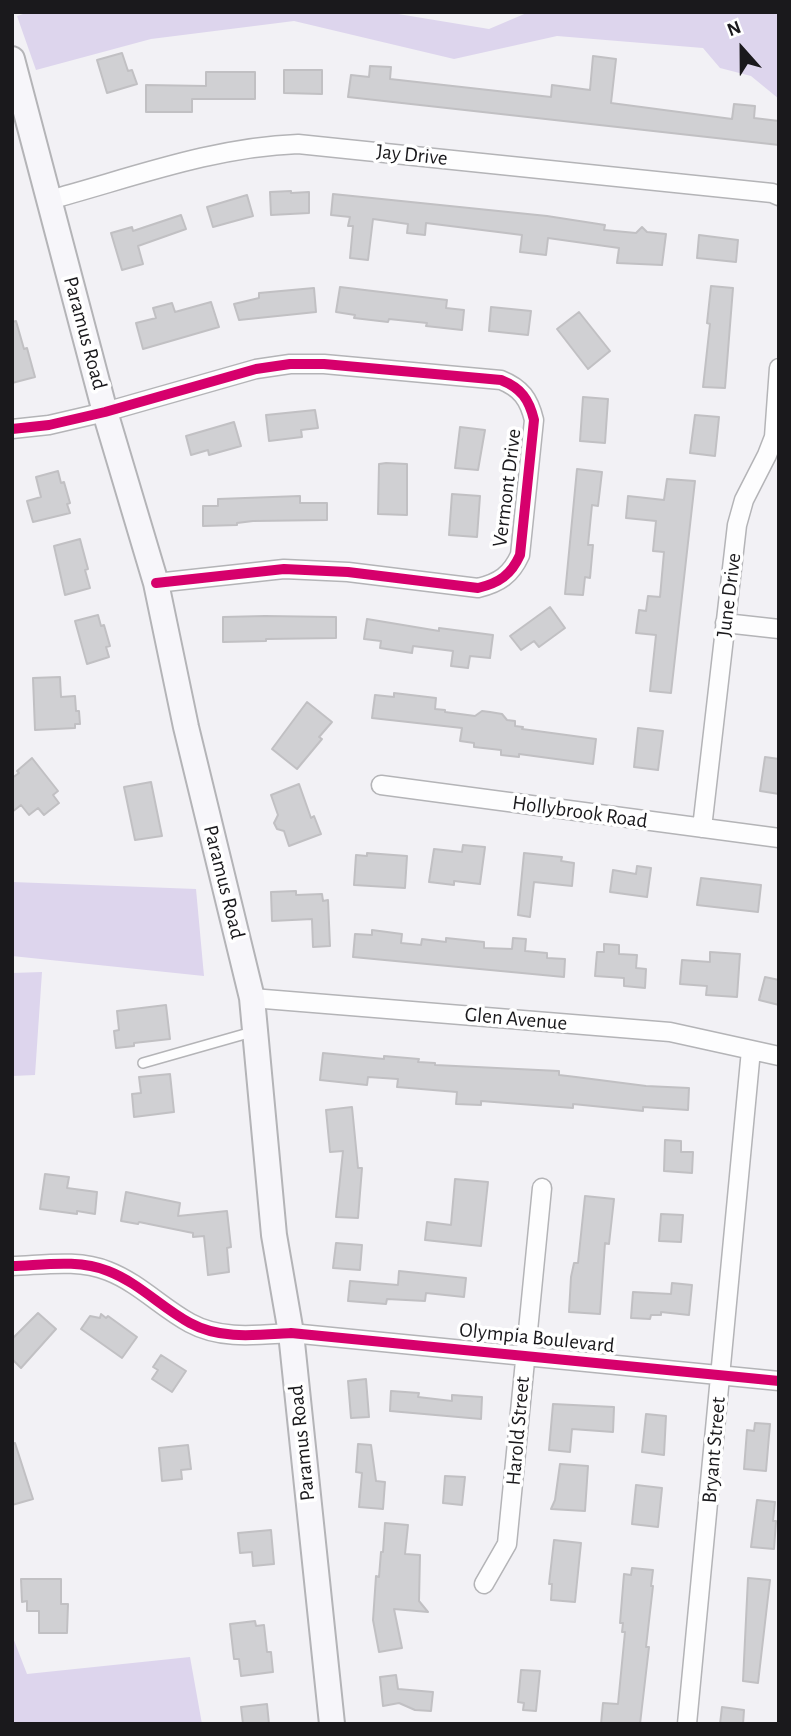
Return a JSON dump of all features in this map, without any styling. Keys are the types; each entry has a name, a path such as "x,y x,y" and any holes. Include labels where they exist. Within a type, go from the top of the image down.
{"main road":[{"name":"Paramus Road","path":"14,75 106,412 156,583 186,727 252,998 274,1236 291,1334 332,1724"}],"street":[{"name":"Jay Drive","path":"50,200 228,151 263,145 298,144 779,196"},
{"name":"Vermont Drive","path":"106,412 256,369 290,364 324,364 501,380 524,394 531,406 534,420 520,555 514,568 492,585 478,588 348,572 284,569 156,583"},
{"name":"June Drive","path":"702,828 737,525 744,500 776,438 779,368"},
{"path":"12,429 49,425 106,412"},
{"path":"725,623 779,629"},
{"name":"Hollybrook Road","path":"381,785 779,838"},
{"name":"Glen Avenue","path":"252,998 670,1032 779,1056"},
{"name":"Bryant Street","path":"687,1724 751,1050"},
{"name":"Harold Street","path":"484,1584 507,1544 542,1188"},
{"name":"Olympia Boulevard","path":"12,1266 74,1264 106,1270 125,1279 191,1324 234,1335 291,1334 779,1381"}],"lane":[{"path":"143,1063 254,1031"}],"shaded area":[{"path":"29,12 386,12 489,29 529,12 779,12 779,99 751,76 720,68 703,48 557,36 454,59 294,21 151,39 36,70 17,16"},
{"path":"12,882 196,889 204,976 12,956"},
{"path":"42,972 35,1075 12,1076 12,973"},
{"path":"12,1635 27,1674 190,1657 202,1724 12,1724"}],"building":[{"path":"122,53 128,71 132,70 137,84 107,93 97,60"},
{"path":"593,56 616,59 611,103 732,119 734,104 755,106 754,118 779,121 779,145 348,97 351,75 369,77 370,66 391,67 390,79 551,97 552,85 590,90"},
{"path":"284,70 322,70 322,94 284,93"},
{"path":"206,72 255,72 255,99 192,99 192,112 146,112 146,85 206,86"},
{"path":"270,192 309,192 309,213 271,215"},
{"path":"333,194 547,216 605,225 604,230 636,233 642,227 647,232 666,234 662,265 617,263 619,248 548,238 546,255 520,252 522,235 426,223 425,235 407,233 408,224 373,219 368,260 350,258 353,226 348,226 350,217 331,215"},
{"path":"247,195 253,216 213,227 207,207"},
{"path":"181,215 186,229 138,246 143,264 122,270 111,233 132,227 133,231"},
{"path":"699,235 738,240 736,262 697,258"},
{"path":"711,286 733,288 725,388 703,387"},
{"path":"340,287 447,300 446,308 464,310 462,330 426,326 427,323 354,318 355,315 336,312"},
{"path":"314,288 316,312 239,320 234,304 259,298 259,293"},
{"path":"211,302 219,327 143,349 136,323 156,318 153,308 172,303 175,312"},
{"path":"491,307 531,311 528,335 489,331"},
{"path":"579,312 610,351 588,369 557,329"},
{"path":"16,321 35,377 12,383 12,322"},
{"path":"583,397 608,399 605,443 580,441"},
{"path":"315,410 318,428 301,430 302,437 269,441 266,415"},
{"path":"695,415 719,417 715,456 690,453"},
{"path":"234,422 241,446 209,455 208,450 191,455 186,436"},
{"path":"460,427 485,430 478,470 455,468"},
{"path":"379,464 407,464 407,515 378,514"},
{"path":"577,469 602,472 598,506 592,505 588,545 593,545 590,578 585,577 583,595 565,594"},
{"path":"58,471 70,503 67,504 70,513 33,522 27,501 41,497 36,477"},
{"path":"667,479 695,481 671,693 650,691 656,635 636,633 639,610 646,611 648,596 660,597 664,552 653,551 656,521 626,518 628,496 664,500"},
{"path":"452,494 480,496 477,537 449,535"},
{"path":"300,496 300,503 327,503 327,520 253,521 237,525 203,526 203,506 218,506 218,499"},
{"path":"80,539 90,588 65,595 54,546"},
{"path":"550,607 565,628 539,647 534,641 521,650 510,636"},
{"path":"98,615 110,646 106,647 109,657 87,664 75,621"},
{"path":"223,617 336,617 336,638 223,642"},
{"path":"367,619 439,631 439,628 493,635 490,658 470,656 468,668 451,666 453,651 413,646 412,653 380,648 381,641 364,639"},
{"path":"60,677 61,697 75,696 80,724 75,724 75,728 35,730 33,678"},
{"path":"394,693 436,698 435,709 445,712 475,716 482,711 502,714 507,720 515,721 515,726 523,727 522,729 596,739 593,764 519,754 519,757 501,755 501,750 474,747 474,743 460,741 462,728 372,718 375,695 394,697"},
{"path":"307,702 332,722 319,737 322,739 297,769 272,749"},
{"path":"638,728 663,731 658,770 634,767"},
{"path":"765,757 779,759 779,794 760,791"},
{"path":"32,758 58,791 53,795 59,803 44,815 38,808 29,815 21,805 12,812 12,778"},
{"path":"151,782 162,836 135,840 124,787"},
{"path":"299,784 311,818 314,816 321,834 289,846 284,831 277,829 274,823 278,815 271,795"},
{"path":"463,845 485,847 480,884 429,882 434,849 462,852"},
{"path":"367,853 407,856 405,888 354,885 356,855 367,856"},
{"path":"524,853 562,857 561,861 574,863 572,886 534,882 530,917 518,915"},
{"path":"637,866 651,868 647,897 610,892 613,870 636,874"},
{"path":"701,878 761,885 758,912 697,905"},
{"path":"296,891 296,895 322,894 323,901 328,900 330,946 313,947 312,919 272,921 271,892"},
{"path":"372,930 402,934 401,943 421,945 422,939 446,942 446,938 484,942 484,948 512,949 513,938 526,939 525,951 547,953 547,958 565,959 564,977 353,957 355,934 372,935"},
{"path":"604,944 619,945 619,954 637,955 636,968 646,969 645,988 624,986 624,978 595,976 597,952 604,952"},
{"path":"710,952 740,954 737,997 706,995 707,986 680,984 682,960 710,962"},
{"path":"765,977 779,980 779,1005 759,1000"},
{"path":"166,1005 170,1039 116,1048 114,1031 119,1030 117,1011"},
{"path":"323,1053 384,1059 384,1056 419,1059 418,1062 435,1065 559,1071 559,1075 646,1086 689,1088 688,1110 643,1107 643,1111 573,1104 573,1108 481,1101 481,1105 456,1104 457,1092 397,1087 398,1079 368,1077 367,1085 320,1080"},
{"path":"170,1074 174,1112 134,1117 132,1094 141,1093 139,1077"},
{"path":"352,1107 358,1168 362,1168 358,1218 336,1217 343,1151 330,1152 326,1110"},
{"path":"665,1140 681,1141 681,1152 693,1152 692,1173 664,1171"},
{"path":"45,1174 69,1177 67,1188 97,1192 95,1214 40,1209"},
{"path":"455,1179 488,1182 481,1246 425,1240 427,1222 451,1225"},
{"path":"126,1192 180,1203 178,1216 227,1211 231,1247 227,1248 229,1272 208,1275 204,1236 193,1237 193,1233 121,1221"},
{"path":"585,1196 614,1199 609,1244 605,1243 600,1314 569,1312 571,1277 574,1263 578,1263"},
{"path":"661,1214 683,1215 681,1242 659,1241"},
{"path":"336,1243 362,1245 360,1270 333,1268"},
{"path":"399,1271 466,1278 464,1297 426,1293 425,1301 387,1299 386,1304 348,1301 350,1281 398,1285"},
{"path":"672,1283 692,1285 689,1315 661,1312 661,1315 651,1315 650,1319 631,1318 633,1292 671,1294"},
{"path":"38,1313 56,1329 21,1368 12,1359 12,1339"},
{"path":"101,1314 137,1337 122,1358 81,1329 90,1316 100,1318"},
{"path":"161,1355 186,1371 172,1392 152,1379 158,1370 153,1367"},
{"path":"366,1379 369,1417 351,1418 348,1381"},
{"path":"391,1391 419,1393 418,1397 452,1401 452,1395 482,1397 481,1419 390,1411"},
{"path":"553,1404 614,1407 613,1432 572,1429 570,1452 549,1450"},
{"path":"646,1414 666,1416 664,1455 642,1452"},
{"path":"755,1423 770,1424 766,1471 744,1469 747,1430 754,1431"},
{"path":"15,1443 33,1499 12,1505 12,1444"},
{"path":"358,1444 371,1445 376,1481 385,1482 383,1509 359,1507 362,1473 356,1472"},
{"path":"188,1445 191,1469 181,1470 182,1479 162,1481 159,1448"},
{"path":"560,1464 588,1466 585,1511 551,1509 555,1500"},
{"path":"445,1476 465,1477 462,1505 443,1503"},
{"path":"636,1485 662,1488 658,1527 632,1524"},
{"path":"757,1500 775,1502 774,1549 751,1547"},
{"path":"385,1523 408,1525 405,1554 420,1555 419,1601 428,1612 394,1609 402,1648 379,1652 373,1620 376,1576 379,1577"},
{"path":"271,1530 274,1564 253,1566 252,1552 240,1553 238,1533"},
{"path":"554,1540 581,1543 575,1602 551,1600 552,1584 549,1584"},
{"path":"632,1568 653,1570 646,1647 649,1647 640,1724 601,1724 603,1703 618,1704 625,1632 622,1632 623,1623 620,1623 624,1574 631,1575"},
{"path":"748,1578 770,1580 758,1683 743,1681"},
{"path":"21,1579 61,1579 61,1604 68,1604 67,1633 39,1633 39,1611 27,1611 27,1601 22,1602"},
{"path":"255,1621 256,1626 264,1625 267,1652 271,1652 273,1672 241,1676 239,1659 234,1659 230,1624"},
{"path":"521,1670 540,1671 536,1711 523,1710 524,1703 518,1702"},
{"path":"396,1675 398,1689 433,1692 431,1711 415,1710 399,1703 383,1706 380,1677"},
{"path":"267,1704 269,1724 243,1724 241,1707"},
{"path":"722,1707 744,1710 743,1724 720,1724"}],"cycle path":[{"path":"12,429 49,425 105,412 256,369 290,364 324,364 501,380 519,391 530,406 534,420 520,555 513,568 492,584 478,588 348,572 284,569 156,583"},
{"path":"12,1266 61,1264 97,1267 130,1282 190,1323 227,1334 291,1333 779,1381"}]}
